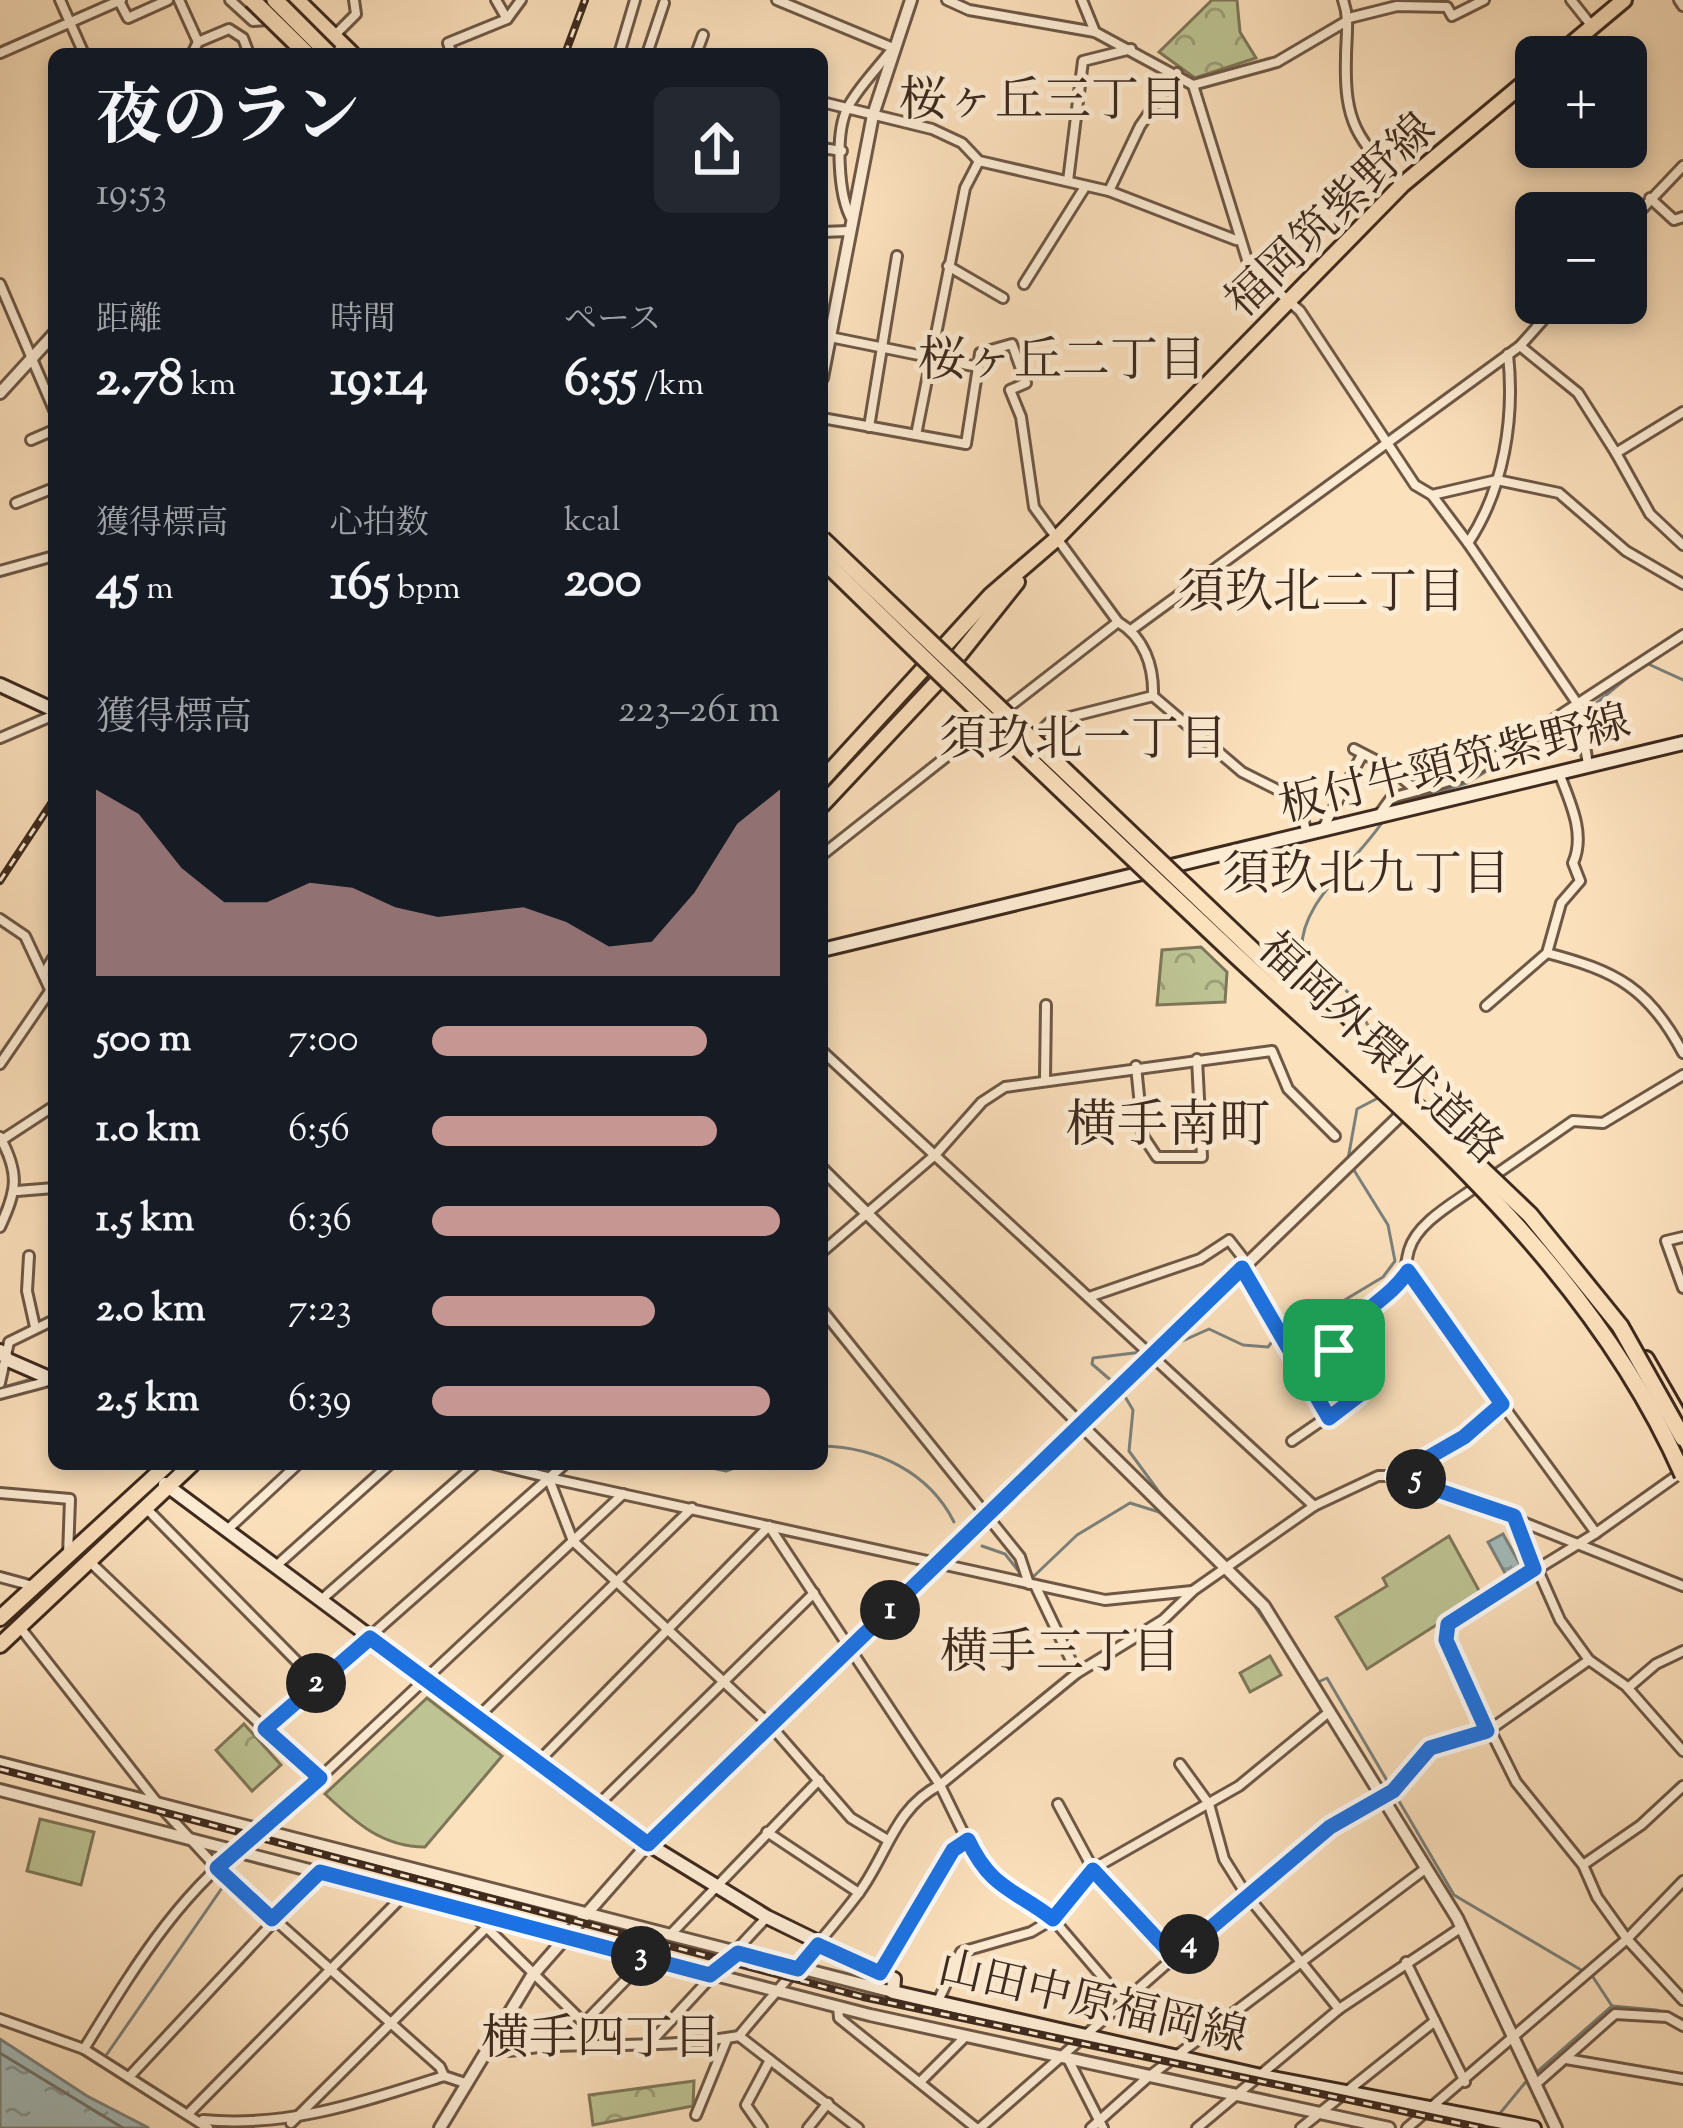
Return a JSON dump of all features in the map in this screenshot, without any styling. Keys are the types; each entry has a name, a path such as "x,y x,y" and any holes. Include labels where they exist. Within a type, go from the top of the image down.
{"highway":[{"path":"252,0 318,48"},
{"path":"276,0 319,48"},
{"path":"828,542 1531,1215 1620,1326 1683,1438"},
{"path":"828,566 1066,797 1468,1172 1605,1334 1682,1475"}],"main road":[{"path":"252,0 318,48"},
{"path":"297,0 320,48"},
{"path":"1580,36 1624,0"},
{"path":"278,22 293,48"},
{"name":"福岡筑紫野線","path":"828,774 1402,185 1515,91"},
{"name":"福岡外環状道路","path":"828,542 1496,1175 1575,1259 1622,1320 1683,1426"},
{"name":"福岡外環状道路","path":"828,566 986,726 1478,1185 1600,1332 1682,1475"},
{"name":"福岡筑紫野線","path":"828,799 938,680 945,654"},
{"path":"0,685 48,709"},
{"name":"板付牛頸筑紫野線","path":"828,949 1683,743"},
{"path":"4,1359 46,1379"},
{"path":"0,1618 160,1470"},
{"name":"山田中原福岡線","path":"161,1470 168,1486 226,1532 596,1807 714,1887 818,1945 894,1979 893,1992 1261,2076 1534,2128"},
{"path":"0,1645 185,1470"}],"street":[{"path":"60,0 81,48"},
{"path":"0,53 120,0 128,18 169,0"},
{"path":"179,0 198,42"},
{"path":"230,0 253,21 278,22"},
{"path":"323,48 356,14 354,0"},
{"path":"496,0 507,19"},
{"path":"450,48 448,44 507,19 521,0"},
{"path":"622,48 635,0"},
{"path":"777,0 893,49"},
{"path":"828,335 873,115 911,0"},
{"path":"947,0 969,10 1095,32 1193,85 1237,240 1249,266 1290,299 1415,484 1432,495 1468,543 1579,706 1588,765"},
{"path":"1082,0 1095,32"},
{"path":"1343,0 1348,19 1345,74 1356,138 1402,185"},
{"path":"1193,85 1277,62 1348,19 1397,6 1447,7 1453,16 1484,0"},
{"path":"1571,0 1592,26"},
{"path":"649,48 664,3"},
{"path":"195,48 198,42 229,29 243,38 247,48"},
{"path":"699,48 704,35"},
{"path":"1068,182 1083,61 1132,48"},
{"path":"850,225 842,151 846,110 893,49"},
{"path":"1109,191 1139,126 1177,73"},
{"path":"828,104 932,129 962,143 980,161 1109,191 1237,240"},
{"path":"828,149 842,151"},
{"path":"916,435 965,188 980,161"},
{"path":"1647,202 1683,167"},
{"path":"1024,284 1084,187"},
{"path":"1651,198 1674,220 1683,217"},
{"path":"828,230 850,225"},
{"path":"869,427 897,256"},
{"path":"948,266 1003,298"},
{"path":"0,284 48,397"},
{"path":"1131,630 1520,346 1539,324"},
{"path":"828,419 966,443 980,353 1012,344 1026,383 1010,390 1010,397 1021,417 1024,469 1034,507 1118,622 1131,630 1148,657 1153,696 1242,772 1290,796 1300,809 1306,835"},
{"path":"828,345 882,348 978,367"},
{"path":"1520,346 1578,393 1650,514 1683,544"},
{"path":"0,393 31,360 48,350"},
{"path":"1468,543 1497,480 1511,404 1508,354"},
{"path":"1616,453 1683,412"},
{"path":"31,440 48,433"},
{"path":"1432,495 1497,480 1574,501 1627,551 1683,584"},
{"path":"16,503 48,490"},
{"path":"0,571 48,558"},
{"path":"828,850 1118,622"},
{"path":"1376,819 1391,798 1468,775 1683,634"},
{"path":"1033,739 1050,722 1153,696"},
{"path":"0,738 48,715"},
{"path":"1322,832 1358,752 1389,767 1417,791"},
{"path":"1486,1006 1547,953 1561,903 1580,881 1573,863 1580,847 1576,826 1559,773"},
{"path":"0,919 25,937 48,983"},
{"path":"1547,953 1608,969 1661,1011 1683,1053"},
{"path":"43,974 48,966"},
{"path":"0,1064 48,999"},
{"path":"1045,1079 1046,1005"},
{"path":"828,1247 935,1155 982,1102 1005,1087 1272,1051 1288,1089 1336,1136"},
{"path":"828,1057 1314,1506"},
{"path":"1136,1066 1143,1136 1156,1157 1202,1157 1197,1059"},
{"path":"1496,1175 1573,1121 1603,1123 1683,1075"},
{"path":"440,2128 531,1977 648,1844 1415,1101"},
{"path":"0,1227 17,1191 16,1170 1,1138 48,1110"},
{"path":"828,1175 1264,1606 1462,1927 1556,2128"},
{"path":"1292,1442 1359,1395 1334,1350 1340,1332 1392,1295 1408,1271 1409,1248 1428,1222 1478,1185"},
{"path":"17,1191 48,1188"},
{"path":"1683,1237 1666,1241 1683,1288"},
{"path":"1089,1297 1200,1259 1229,1240 1329,1418"},
{"path":"29,1256 27,1291 35,1327"},
{"path":"1408,1271 1596,1533"},
{"path":"828,1318 986,1516 1030,1580 1077,1673"},
{"path":"0,1383 9,1342 48,1322"},
{"path":"0,1394 46,1379"},
{"path":"486,2049 504,2053 739,2036 859,1893 886,1839 921,1794 940,1785 1077,1673 1163,1620 1194,1590 1314,1506 1353,1484 1396,1476 1464,1437 1502,1404"},
{"path":"226,1532 292,1470"},
{"path":"275,1567 383,1470"},
{"path":"320,1600 469,1470"},
{"path":"518,1470 1105,1600 1194,1590"},
{"path":"265,1729 558,1470"},
{"path":"1682,1475 1448,1624 1446,1640 1516,1782 1583,1865 1597,1897 1628,1939 1683,2000"},
{"path":"1396,1476 1514,1516 1683,1586"},
{"path":"549,1478 548,1487 573,1541 726,1681 850,1817 886,1839"},
{"path":"0,1493 70,1499 68,1557"},
{"path":"84,2049 157,1932 217,1868 263,1831 624,1493"},
{"path":"146,1508 317,1682"},
{"path":"477,1718 692,1508"},
{"path":"1514,1516 1534,1569 1588,1660 1628,1688 1683,1751"},
{"path":"769,1526 940,1785 981,1869 1001,1889 1053,1919 1123,2001"},
{"path":"537,1763 769,1526"},
{"path":"89,1561 320,1778"},
{"path":"0,1577 35,1587"},
{"path":"596,1807 814,1593"},
{"path":"18,1625 158,1804 217,1868 391,2023 443,2076 465,2083"},
{"path":"1628,1688 1656,1664 1683,1652"},
{"path":"838,2007 839,2018 978,2128 1063,2060 1246,1894 1393,1791 1430,1748 1487,1731 1588,1660"},
{"path":"938,2002 939,1989 961,1952 1030,1932 1053,1919 1093,1870 1208,1804 1329,1712"},
{"path":"0,1763 893,1992"},
{"path":"1180,1764 1208,1804 1224,1858 1246,1894 1339,2009"},
{"path":"668,1937 818,1780"},
{"path":"1583,1865 1641,1825 1683,1786"},
{"path":"0,1790 838,2007 1234,2098 1388,2128"},
{"path":"1058,1804 1093,1870 1175,1958"},
{"path":"767,1832 859,1893"},
{"path":"880,1973 953,1850 968,1840"},
{"path":"1063,2060 1097,2126 1147,2078 1425,1868"},
{"path":"129,2077 320,1872"},
{"path":"1408,2128 1628,1939 1683,1881"},
{"path":"190,2112 405,1894"},
{"path":"471,1912 531,1977 584,2023 590,2045"},
{"path":"648,2045 767,1917"},
{"path":"1197,2128 1339,2009 1462,1927"},
{"path":"291,2123 485,1928"},
{"path":"584,2023 647,1958"},
{"path":"1406,1962 1465,2083"},
{"path":"1536,2084 1615,2014 1667,2017 1683,2026"},
{"path":"0,2019 84,2049 205,2124 291,2123 443,2076"},
{"path":"1301,2128 1435,2021"},
{"path":"739,2036 858,2128"},
{"path":"920,2082 965,2037"},
{"path":"696,2114 728,2038"},
{"path":"1564,2059 1683,2079"},
{"path":"762,2128 746,2105 770,2060"},
{"path":"808,2128 828,2103"}],"green space":[{"path":"1212,0 1237,0 1240,32 1256,58 1195,78 1159,52"},
{"path":"1201,947 1227,972 1225,1002 1157,1005 1162,950"},
{"path":"1449,1536 1482,1596 1367,1669 1336,1617 1387,1586 1383,1578"},
{"path":"1270,1656 1281,1675 1250,1692 1240,1673"},
{"path":"427,1698 502,1756 425,1847 382,1838 325,1794"},
{"path":"244,1724 281,1765 252,1791 216,1750"},
{"path":"40,1819 94,1832 81,1885 27,1871"},
{"path":"694,2081 693,2106 593,2125 589,2095"}],"water":[{"path":"1503,1534 1521,1566 1506,1575 1488,1542"},
{"path":"0,2039 87,2096 149,2128 0,2128"}],"waterway":[{"path":"1646,663 1683,680"},
{"path":"1394,806 1467,783 1588,710 1639,668"},
{"path":"1385,818 1317,902 1302,939 1303,959 1346,990 1382,1050 1387,1068"},
{"path":"1348,1159 1357,1109 1378,1098"},
{"path":"1169,1347 1209,1329 1243,1345 1268,1347 1298,1309 1318,1316 1383,1277 1395,1261 1388,1225 1352,1167"},
{"path":"1114,1383 1092,1364 1093,1358 1142,1352"},
{"path":"0,1388 35,1378"},
{"path":"1121,1390 1133,1410 1129,1451 1162,1496"},
{"path":"828,1447 862,1451 899,1466 930,1489 954,1522"},
{"path":"721,1470 729,1470"},
{"path":"982,1546 1005,1554 1021,1574 1034,1576 1077,1535 1130,1503 1159,1512 1183,1532"},
{"path":"1249,1598 1291,1659"},
{"path":"1316,1683 1327,1678 1454,1895 1593,1977 1612,2006"},
{"path":"107,2054 222,1888"},
{"path":"1537,2072 1612,2006 1656,2010 1683,2019"},
{"path":"1497,2117 1529,2078"}],"railway":[{"path":"567,48 585,0"},
{"path":"0,881 48,808"},
{"path":"0,1769 863,1997 1482,2128"}],"district":[{"name":"桜ヶ丘三丁目","path":"1043,98"},
{"name":"桜ヶ丘二丁目","path":"1062,358"},
{"name":"須玖北二丁目","path":"1321,590"},
{"name":"須玖北一丁目","path":"1083,737"},
{"name":"須玖北九丁目","path":"1366,872"},
{"name":"横手南町","path":"1168,1123"},
{"name":"横手三丁目","path":"1060,1650"},
{"name":"横手四丁目","path":"601,2036"}],"route":[{"path":"1242,1268 1299,1376 1329,1418 1359,1395 1334,1350 1340,1332 1392,1295 1408,1271 1502,1404 1464,1437 1396,1476 1456,1492 1514,1516 1534,1569 1448,1624 1446,1640 1487,1731 1430,1748 1393,1791 1330,1827 1175,1958 1093,1870 1053,1919 1001,1889 981,1869 968,1840 953,1850 880,1973 818,1945 798,1969 738,1953 710,1975 320,1872 272,1919 217,1868 320,1778 265,1729 370,1638 648,1844 1242,1268"}]}
